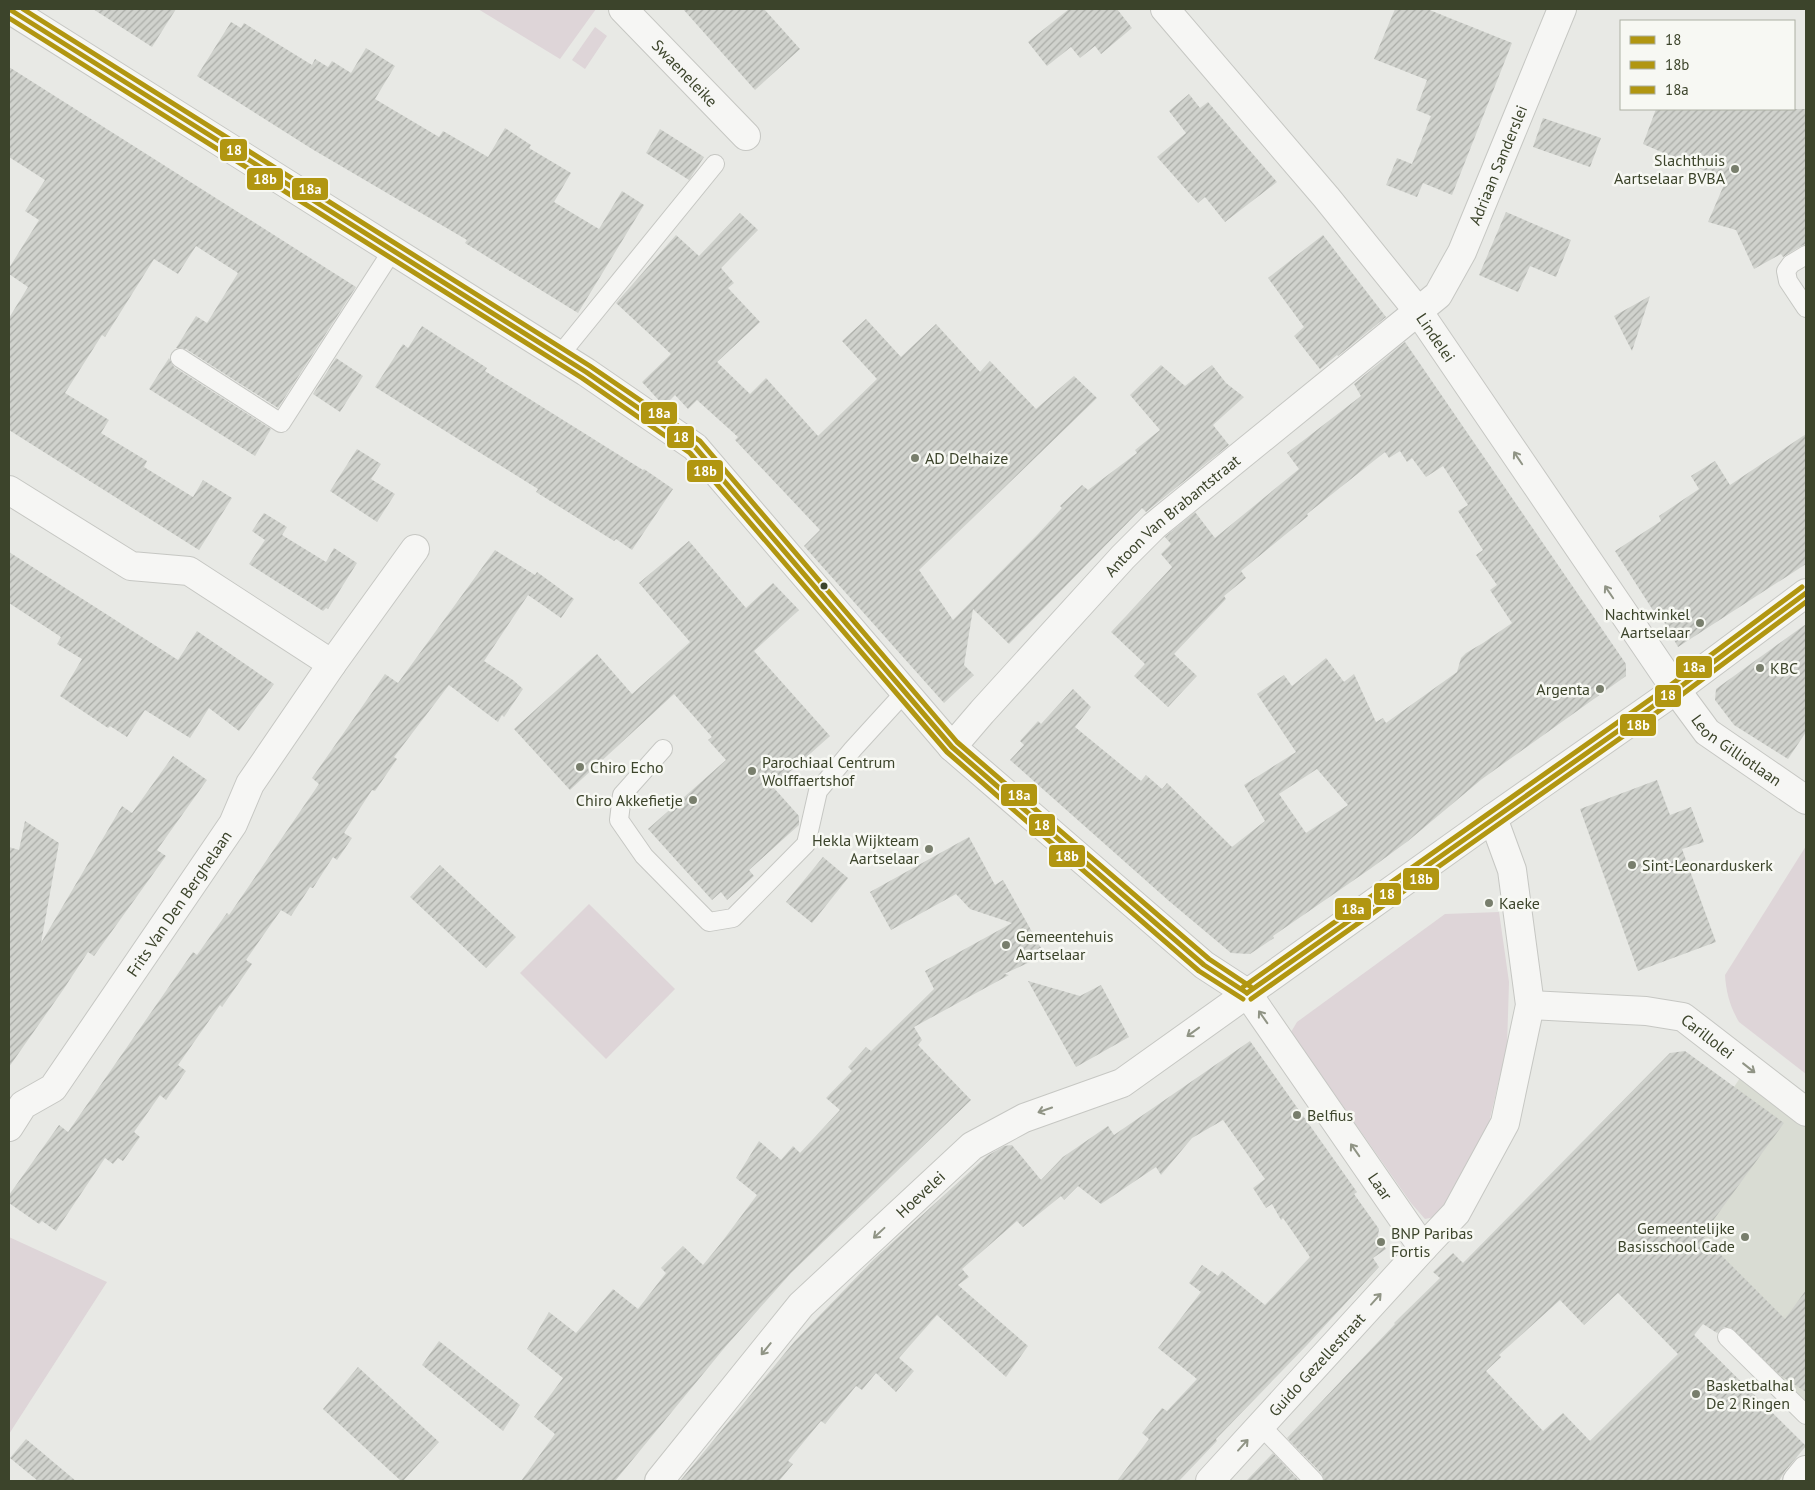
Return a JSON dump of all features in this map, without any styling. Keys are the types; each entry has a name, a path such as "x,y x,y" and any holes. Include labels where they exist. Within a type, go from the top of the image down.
{"street":[{"name":"Swaeneleike","path":"623,9 746,136"},
{"name":"Lindelei","path":"1165,9 1326,197 1418,310 1676,690"},
{"name":"Adriaan Sanderslei","path":"1418,310 1438,295 1462,252 1562,9"},
{"path":"9,10 559,356 695,447 952,747 1204,965 1246,993 1676,690 1806,592"},
{"name":"Antoon Van Brabantstraat","path":"952,747 1123,557 1154,526 1418,310"},
{"path":"9,490 131,566 189,571 332,664"},
{"name":"Frits Van Den Berghelaan","path":"9,1127 23,1105 53,1088 232,824 250,784 332,664 415,549"},
{"name":"Leon Gilliotlaan","path":"1676,690 1707,732 1806,800"},
{"path":"1423,1248 1456,1213 1505,1123 1530,1005 1512,870 1492,818"},
{"name":"Laar","path":"1246,993 1423,1248"},
{"name":"Hoevelei","path":"659,1481 802,1305 972,1146 1024,1118 1122,1083 1246,993"},
{"name":"Carillolei","path":"1530,1005 1646,1011 1683,1017 1806,1112"},
{"name":"Guido Gezellestraat","path":"1210,1481 1423,1248"},
{"path":"1798,1481 1806,1470"}],"lane":[{"path":"559,356 715,164"},
{"path":"180,358 281,423 392,251"},
{"path":"1806,255 1791,264 1786,271 1788,281 1806,308"},
{"path":"663,749 622,795 619,820 644,856 709,922 733,918 806,844 818,791 852,748 905,692"},
{"path":"1727,1337 1806,1415"},
{"path":"1261,1426 1314,1481"}],"shaded area":[{"path":"478,9 596,9 560,59"},
{"path":"595,27 607,36 585,69 572,60"},
{"path":"1806,846 1806,1074 1739,1022 1729,999 1725,975"},
{"path":"589,904 675,989 606,1059 520,973"},
{"path":"1499,912 1509,982 1507,1046 1489,1123 1458,1188 1439,1216 1425,1219 1411,1203 1291,1032 1297,1022 1445,914"},
{"name":"Gemeentelijke Basisschool Cade","path":"1740,1078 1806,1127 1806,1404 1685,1286 1658,1213 1703,1133"},
{"path":"9,1237 107,1282 9,1434"}],"building":[{"path":"93,9 176,9 152,47"},
{"path":"683,9 764,9 800,49 755,90"},
{"path":"1069,9 1117,9 1132,28 1101,54 1095,46 1080,58 1071,47 1047,66 1028,42"},
{"path":"1395,9 1427,9 1512,43 1452,195 1423,183 1417,197 1386,185 1397,158 1412,164 1431,116 1416,110 1427,80 1374,59"},
{"path":"231,22 241,28 244,23 312,65 315,59 328,67 332,61 351,73 366,48 395,66 375,99 439,137 443,131 488,157 505,128 531,145 529,148 571,173 554,202 599,229 622,191 644,205 578,313 465,243 467,240 312,149 197,76"},
{"path":"9,67 356,287 278,408 186,349 176,348 196,316 207,323 238,273 196,246 178,274 154,259 105,337 102,335 65,393 109,420 101,433 147,461 144,467 193,497 203,480 232,498 199,550 9,430 9,318 28,287 9,274 9,268 39,220 25,211 45,180 9,157"},
{"path":"1189,94 1200,108 1208,102 1277,182 1225,222 1205,197 1198,203 1157,157 1186,133 1169,111"},
{"name":"Slachthuis Aartselaar BVBA","path":"1806,109 1806,244 1783,257 1781,254 1754,269 1736,230 1708,222 1726,180 1643,144 1656,110"},
{"path":"1543,118 1601,138 1590,167 1533,147"},
{"path":"660,129 704,157 689,180 646,153"},
{"path":"1506,212 1571,240 1556,277 1530,266 1518,292 1479,275"},
{"path":"740,213 758,230 721,268 734,283 728,288 760,322 717,362 750,394 766,378 818,436 877,379 842,341 866,319 901,357 936,324 980,372 990,361 1036,409 1074,376 1097,398 919,570 953,620 1038,534 1062,508 1060,506 1082,485 1088,490 1137,453 1135,450 1160,430 1130,395 1161,365 1185,386 1212,365 1226,383 1244,397 1213,425 1229,445 1146,512 1142,508 1009,644 973,609 964,665 974,675 944,703 804,546 820,530 735,440 738,437 697,400 688,409 675,395 664,406 642,382 671,354 616,303 676,235 699,256"},
{"path":"1323,235 1386,317 1320,369 1294,336 1304,327 1268,278"},
{"path":"1650,296 1632,351 1614,316"},
{"path":"422,326 487,368 485,371 644,469 673,489 632,550 616,539 614,541 536,492 538,489 375,387 403,344 408,348"},
{"path":"1405,342 1626,664 1626,676 1482,779 1408,841 1273,936 1274,938 1250,954 1231,953 1169,901 1010,760 1024,745 1020,741 1038,721 1041,724 1073,689 1091,707 1075,727 1141,781 1146,775 1162,789 1167,783 1232,847 1265,821 1244,785 1296,752 1257,694 1284,675 1292,686 1326,658 1344,682 1354,674 1376,722 1383,718 1386,723 1457,672 1461,658 1466,653 1512,623 1490,590 1497,585 1476,555 1483,550 1458,511 1468,505 1443,466 1426,477 1412,458 1407,462 1400,451 1389,458 1385,452 1307,514 1308,516 1241,571 1246,578 1224,596 1226,599 1174,654 1197,676 1168,707 1134,676 1145,664 1111,632 1172,567 1161,554 1171,544 1165,537 1195,512 1215,538 1299,469 1287,453 1361,396 1354,384","holes":["1317,769 1348,805 1306,833 1279,794"]},
{"path":"169,358 174,367 271,429 255,456 149,389"},
{"path":"336,358 363,376 340,412 313,394"},
{"path":"1806,434 1806,564 1678,647 1659,613 1656,615 1615,551 1661,521 1659,516 1699,489 1691,476 1715,461 1730,485"},
{"path":"357,449 381,464 371,479 395,494 377,522 330,491"},
{"path":"264,513 287,527 282,535 326,562 334,548 357,563 328,609 326,608 323,611 249,564 265,540 252,531"},
{"path":"689,541 746,608 773,583 799,610 754,651 830,736 773,787 799,816 799,825 749,870 754,876 727,900 721,892 712,900 648,829 726,760 708,740 712,737 674,694 570,790 514,729 597,654 632,694 690,642 639,583"},
{"path":"495,550 535,575 537,572 574,599 561,618 528,595 484,661 523,689 504,717 502,715 498,722 449,685 394,757 397,759 375,791 372,790 344,833 352,838 337,860 333,857 313,888 310,887 291,916 281,910 246,960 252,964 222,1007 220,1005 178,1065 186,1071 166,1100 160,1095 134,1132 140,1137 123,1161 118,1158 113,1164 105,1158 56,1231 42,1221 39,1224 9,1203 9,1195 59,1125 68,1132 193,952 197,955 227,913 229,915 319,784 312,778 385,674 398,683"},
{"path":"9,552 178,660 197,631 274,684 239,731 209,708 190,738 145,710 127,737 110,726 108,728 60,696 82,659 57,644 61,637 9,603"},
{"path":"1806,624 1806,732 1788,759 1734,725 1715,700 1716,689"},
{"path":"173,756 207,780 157,850 166,856 94,956 88,952 9,1067 9,847 19,850 25,821 59,843 41,943 122,806 132,813"},
{"name":"Sint-Leonarduskerk","path":"1657,780 1670,815 1691,807 1704,842 1682,849 1716,942 1638,971 1580,809"},
{"path":"969,837 995,885 1003,880 1045,955 1004,974 1009,975 914,1027 922,1040 918,1045 971,1100 791,1273 726,1346 615,1481 521,1481 555,1434 534,1417 563,1378 527,1349 549,1312 576,1333 613,1289 638,1309 666,1273 661,1268 683,1246 703,1265 757,1195 736,1178 759,1141 781,1160 793,1146 800,1153 840,1110 826,1098 852,1071 848,1067 866,1047 871,1051 934,989 925,971 1012,923 970,909 956,894 891,930 870,892"},
{"path":"823,857 848,878 812,923 786,902"},
{"path":"440,865 516,937 486,968 410,897"},
{"path":"1028,981 1080,996 1101,985 1129,1037 1076,1067"},
{"path":"1250,1041 1357,1192 1354,1194 1379,1229 1378,1236 1386,1249 1373,1258 1379,1267 1216,1439 1217,1441 1179,1481 1117,1481 1149,1439 1142,1433 1162,1408 1167,1411 1197,1379 1158,1348 1201,1292 1189,1283 1202,1265 1218,1276 1222,1271 1265,1305 1310,1257 1283,1218 1281,1220 1272,1204 1266,1208 1253,1188 1265,1179 1223,1120 1192,1138 1161,1175 1156,1167 1101,1204 1078,1186 1064,1200 1061,1196 1023,1227 1017,1221 962,1269 969,1277 958,1285 1028,1346 1006,1377 937,1315 899,1358 914,1371 896,1392 876,1373 862,1390 856,1386 825,1424 821,1421 788,1461 793,1464 779,1481 680,1481 794,1342 874,1259 987,1156 1004,1146 1012,1145 1041,1180 1063,1157 1108,1126 1114,1135"},
{"path":"1685,1051 1784,1123 1704,1233 1706,1235 1704,1238 1785,1319 1806,1290 1806,1392 1781,1376 1730,1327 1724,1327 1717,1333 1703,1324 1694,1335 1806,1446 1779,1481 1324,1481 1322,1474 1287,1438 1394,1323 1440,1278 1433,1272 1453,1253 1463,1263 1670,1053","holes":["1618,1293 1678,1354 1590,1441 1563,1413 1543,1431 1486,1371 1501,1357 1499,1355 1560,1300 1584,1325"]},
{"path":"439,1341 520,1405 503,1431 422,1365"},
{"path":"358,1367 439,1442 403,1481 323,1409"},
{"path":"26,1439 76,1481 38,1481 10,1458"},
{"path":"1273,1453 1299,1481 1246,1481"}],"transit line":[{"name":"18","path":"9,9 586,372 695,447 952,747 1204,965 1247,993"},
{"name":"18a","path":"23,9 590,366 700,441 957,742 1209,959 1251,987"},
{"name":"18b","path":"9,18 582,378 690,453 947,752 1199,971 1243,999"},
{"name":"18a","path":"1243,987 1672,684 1802,587"},
{"name":"18","path":"1247,993 1676,690 1806,593"},
{"name":"18b","path":"1251,999 1680,696 1806,602"}],"place":[{"name":"Slachthuis Aartselaar BVBA","path":"1735,169"},
{"name":"AD Delhaize","path":"915,458"},
{"name":"Nachtwinkel Aartselaar","path":"1700,623"},
{"name":"KBC","path":"1760,668"},
{"name":"Argenta","path":"1600,689"},
{"name":"Chiro Echo","path":"580,767"},
{"name":"Parochiaal Centrum Wolffaertshof","path":"752,771"},
{"name":"Chiro Akkefietje","path":"693,800"},
{"name":"Hekla Wijkteam Aartselaar","path":"929,849"},
{"name":"Sint-Leonarduskerk","path":"1632,865"},
{"name":"Kaeke","path":"1489,903"},
{"name":"Gemeentehuis Aartselaar","path":"1006,945"},
{"name":"Belfius","path":"1297,1115"},
{"name":"Gemeentelijke Basisschool Cade","path":"1745,1237"},
{"name":"BNP Paribas Fortis","path":"1381,1242"},
{"name":"Basketbalhal De 2 Ringen","path":"1696,1394"}]}
